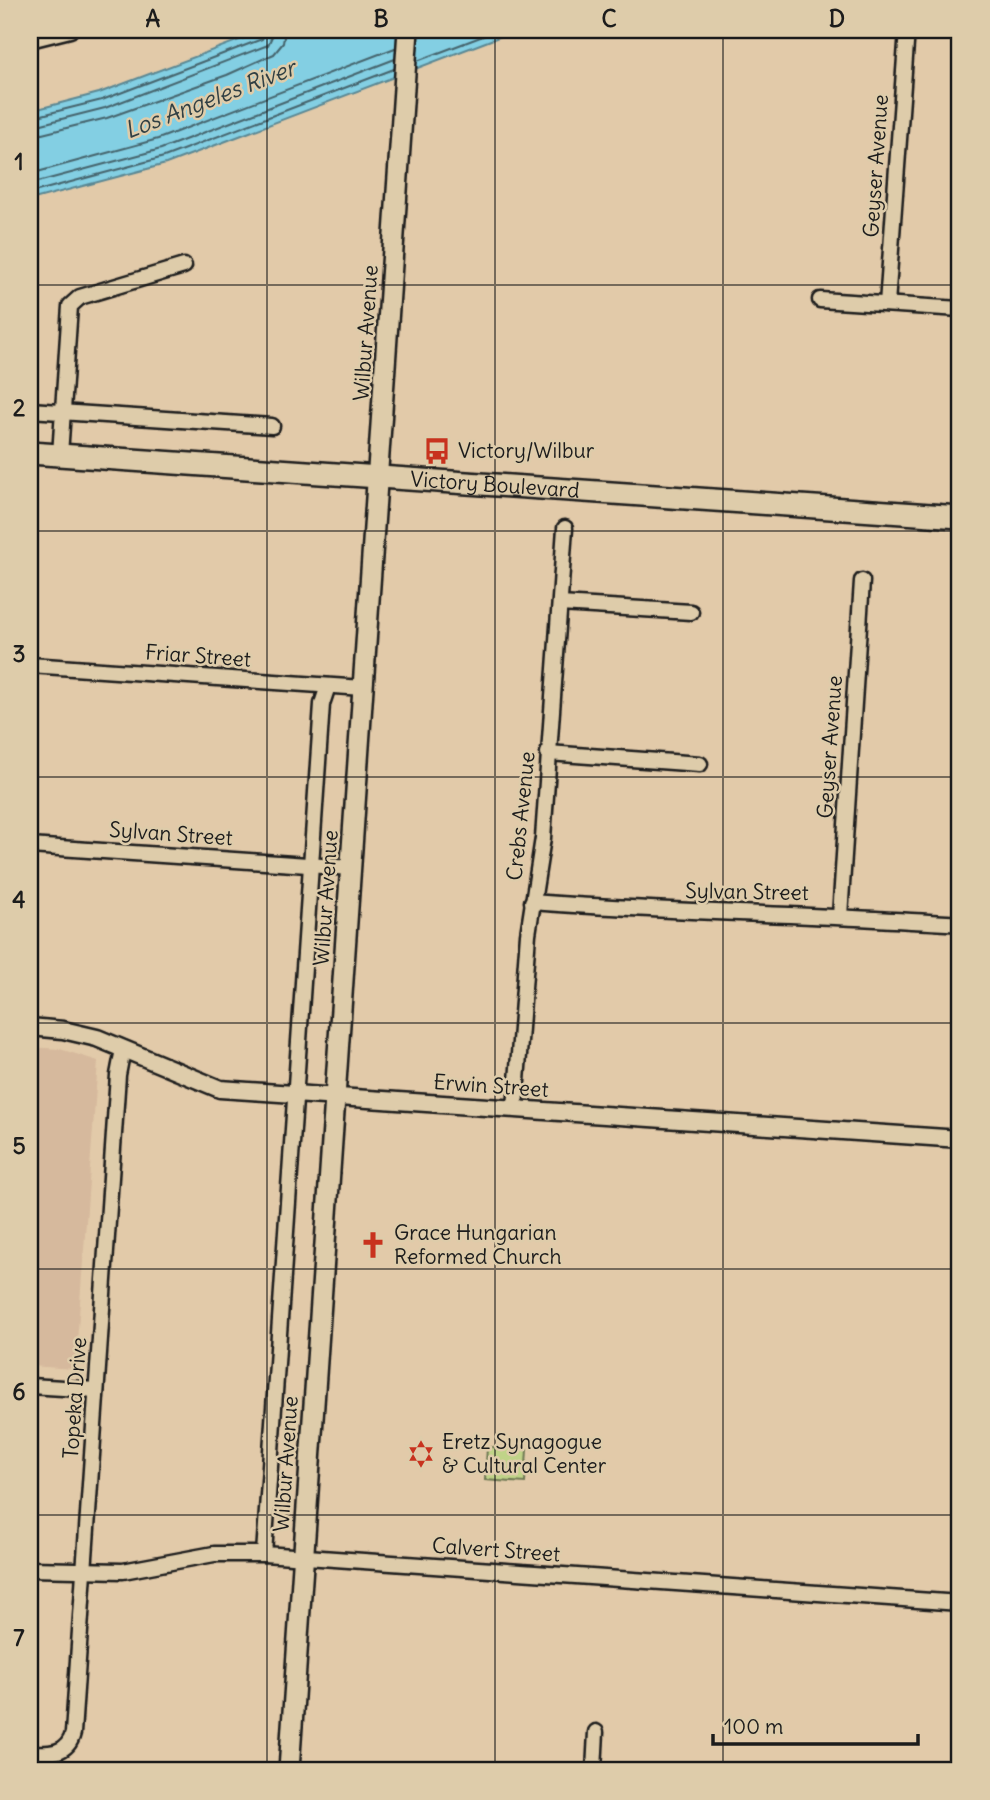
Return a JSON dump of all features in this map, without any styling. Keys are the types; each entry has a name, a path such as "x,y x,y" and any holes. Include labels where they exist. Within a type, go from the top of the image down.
{"main road":[{"name":"Wilbur Avenue","path":"289,1770 408,30"},
{"name":"Victory Boulevard","path":"30,453 960,517"}],"street":[{"path":"38,36 70,30"},
{"name":"Geyser Avenue","path":"887,304 907,30"},
{"path":"60,455 70,306 80,297 184,266"},
{"path":"820,300 960,309"},
{"path":"30,410 272,426"},
{"name":"Crebs Avenue","path":"515,1108 532,902 542,838 565,528"},
{"name":"Geyser Avenue","path":"840,916 862,580"},
{"path":"560,604 691,612"},
{"name":"Friar Street","path":"30,665 363,688"},
{"name":"Wilbur Avenue","path":"264,1554 322,704 328,686"},
{"path":"548,753 700,764"},
{"name":"Sylvan Street","path":"30,846 351,868"},
{"name":"Sylvan Street","path":"532,902 707,914 840,916 960,924"},
{"name":"Erwin Street","path":"30,1027 78,1033 220,1088 960,1139"},
{"name":"Topeka Drive","path":"30,1753 47,1754 65,1748 74,1733 118,1075 123,1049"},
{"path":"30,1386 96,1390"},
{"name":"Calvert Street","path":"30,1569 84,1573 123,1571 214,1554 264,1554 960,1603"},
{"path":"594,1770 596,1732"}],"shaded area":[{"path":"30,1047 60,1049 98,1061 75,1369 30,1366"}],"green space":[{"path":"487,1447 527,1449 525,1483 485,1480"}],"water":[{"name":"Los Angeles River","path":"266,30 517,30 166,164 30,200 30,111 99,93"}],"place":[{"name":"Victory/Wilbur","path":"437,451"},
{"name":"Grace Hungarian Reformed Church","path":"373,1245"},
{"name":"Eretz Synagogue & Cultural Center","path":"421,1454"}]}
